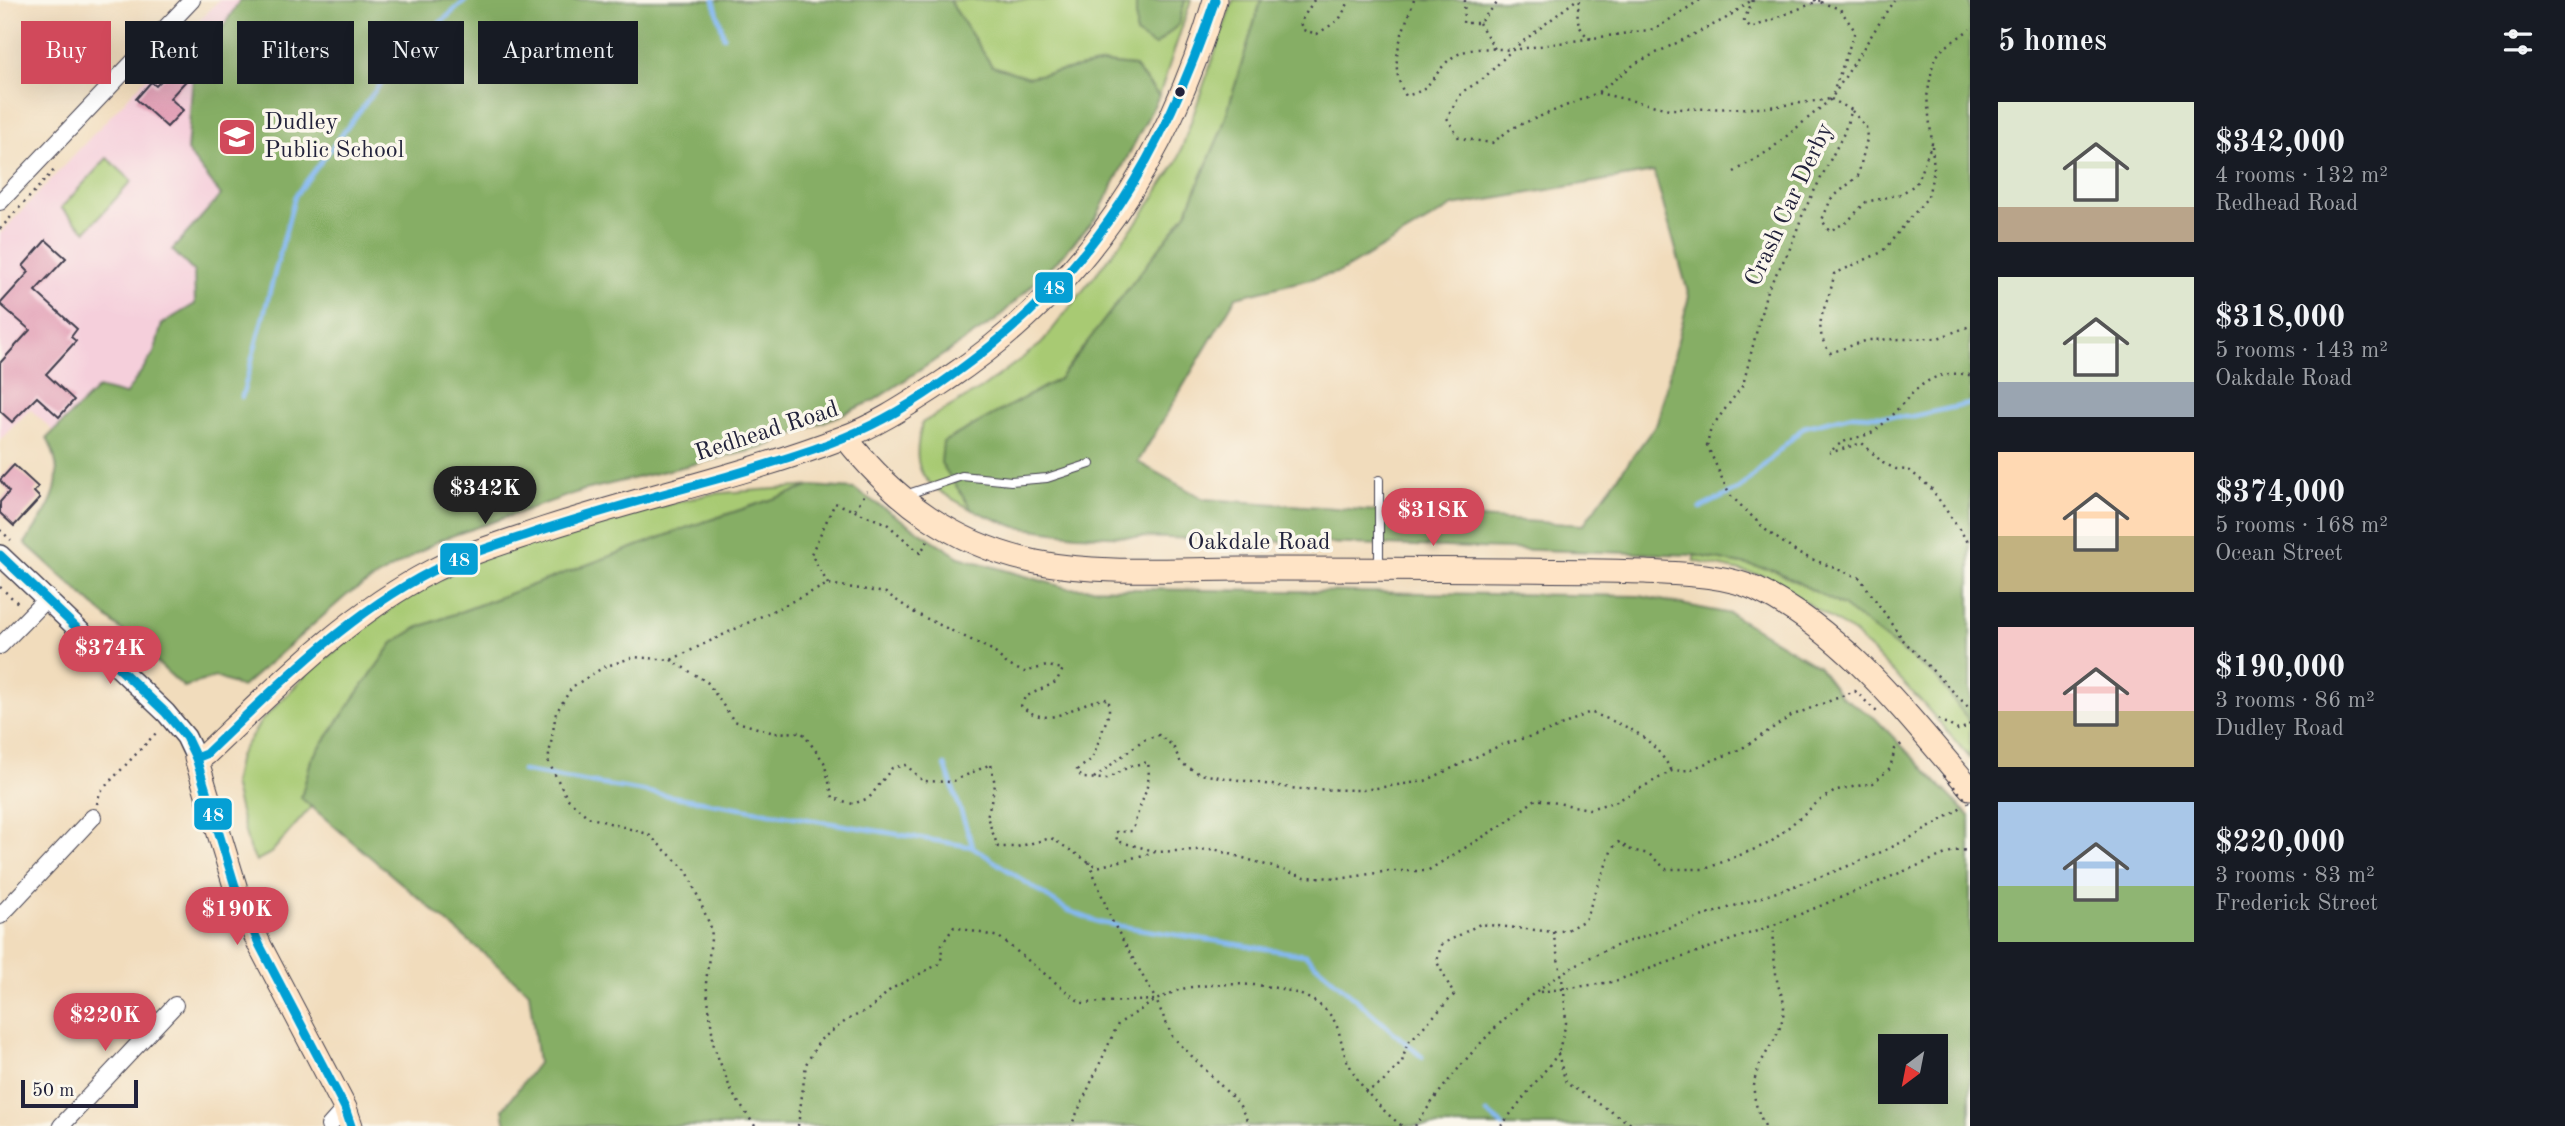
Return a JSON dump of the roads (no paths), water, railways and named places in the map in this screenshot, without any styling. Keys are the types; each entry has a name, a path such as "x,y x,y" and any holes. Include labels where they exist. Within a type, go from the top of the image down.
{"main road":[{"name":"Redhead Road","path":"196,758 206,754 351,622 433,571 479,551 614,507 845,437 917,399 982,356 1043,302 1090,252 1154,156 1180,102 1215,0"},
{"name":"Oakdale Road","path":"845,437 876,477 899,497 940,524 985,546 1036,562 1139,568 1645,572 1698,575 1754,588 1812,623 1859,664 1949,772 1970,788"},
{"path":"196,758 238,896 260,946 348,1117"}],"street":[{"path":"0,202 192,0"},
{"path":"6,547 48,597 166,713 186,737 196,758"},
{"path":"0,646 48,597"},
{"path":"0,916 93,817"},
{"path":"61,1126 175,1005"},
{"path":"329,1126 348,1117"}],"lane":[{"path":"899,497 962,476 1012,481 1046,478 1090,464"},
{"path":"1379,480 1379,569"}],"waterway":[{"path":"242,397 295,196 400,58 466,0"},
{"path":"714,0 724,37"},
{"path":"1700,508 1739,489 1804,427 1853,415 1909,417 1970,404"},
{"path":"945,765 973,847"},
{"path":"522,771 973,847 1067,910 1101,923 1305,955 1422,1057"},
{"path":"1487,1113 1503,1126"}],"place":[{"name":"Dudley Public School","path":"237,137"}]}
